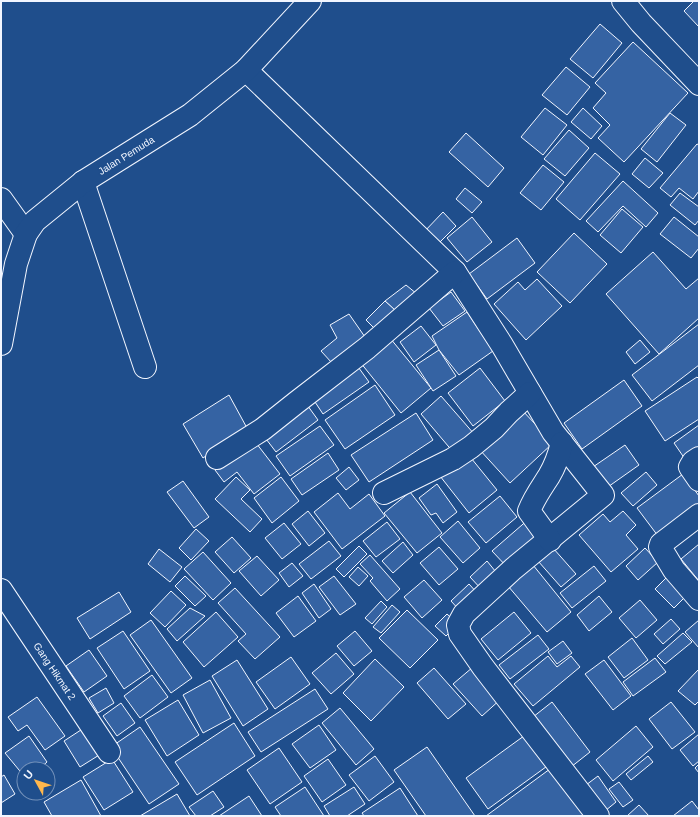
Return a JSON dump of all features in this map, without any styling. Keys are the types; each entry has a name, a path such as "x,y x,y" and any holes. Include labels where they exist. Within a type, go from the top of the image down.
{"street":[{"name":"Jalan Pemuda","path":"1,344 16,264 26,234 35,222 83,182 190,115 246,70 310,1"},
{"path":"623,1 641,23 699,84"},
{"path":"246,70 455,272 502,345 553,432 603,495 513,569 464,614 458,625 460,634 483,667 598,816"},
{"path":"83,182 145,367"},
{"path":"1,199 26,234"},
{"path":"217,458 263,430 367,348 455,272"},
{"path":"384,492 453,459 471,447 494,428 508,412 530,393"},
{"path":"550,540 529,511 532,502 557,460 562,444"},
{"path":"699,458 693,462 690,467 699,480"},
{"path":"699,514 661,544 660,549 674,570 699,599"},
{"name":"Gang Hikmat 2","path":"1,590 109,752"}],"building":[{"path":"694,1 699,1 699,27 684,11"},
{"path":"600,24 622,43 593,78 570,59"},
{"path":"633,42 688,93 624,162 598,138 610,125 593,108 606,93 595,83"},
{"path":"566,67 590,87 567,115 542,95"},
{"path":"545,108 567,125 543,155 521,137"},
{"path":"583,108 602,126 591,139 571,122"},
{"path":"670,113 686,125 657,162 641,149"},
{"path":"569,130 589,148 565,176 544,159"},
{"path":"466,133 504,168 488,187 449,152"},
{"path":"697,144 699,145 699,191 693,199 679,188 671,197 660,188"},
{"path":"595,153 620,174 580,220 556,199"},
{"path":"645,158 663,173 649,188 632,174"},
{"path":"543,165 564,182 541,210 520,193"},
{"path":"623,181 658,213 646,227 623,206 598,232 586,221"},
{"path":"465,188 482,202 472,213 456,199"},
{"path":"680,193 699,207 699,220 695,225 670,205"},
{"path":"622,209 643,227 621,253 600,235"},
{"path":"443,212 456,226 436,246 423,233"},
{"path":"472,217 492,242 467,262 447,238"},
{"path":"674,217 699,237 699,248 691,258 660,234"},
{"path":"574,233 607,264 570,303 537,272"},
{"path":"517,238 535,263 487,299 469,274"},
{"path":"653,252 686,289 699,278 699,318 659,354 606,294"},
{"path":"537,279 562,306 526,340 494,304 518,282 525,290"},
{"path":"406,285 417,294 396,311 385,301"},
{"path":"451,292 465,311 443,326 429,308"},
{"path":"385,301 396,311 375,329 366,320"},
{"path":"467,312 493,351 459,375 439,350 432,336"},
{"path":"349,314 365,337 332,363 321,351 337,338 330,325"},
{"path":"699,324 699,365 652,401 632,375"},
{"path":"421,326 436,345 414,362 400,342"},
{"path":"390,338 431,388 401,413 360,362"},
{"path":"640,340 650,352 635,364 626,352"},
{"path":"439,350 456,376 433,391 416,365"},
{"path":"356,364 369,382 323,414 311,396"},
{"path":"480,368 505,401 473,426 448,393"},
{"path":"697,377 699,379 699,419 665,441 645,411"},
{"path":"624,380 642,406 582,449 564,423"},
{"path":"375,385 395,415 345,449 325,420"},
{"path":"229,395 247,428 203,458 183,424"},
{"path":"441,396 475,435 454,453 421,414"},
{"path":"305,402 318,420 276,452 263,435"},
{"path":"521,409 553,443 510,483 479,449"},
{"path":"416,413 433,440 369,482 351,455"},
{"path":"699,425 699,453 687,462 674,443"},
{"path":"320,426 334,445 290,476 276,456"},
{"path":"253,439 280,474 254,494 237,472 224,482 215,470"},
{"path":"625,445 639,465 605,489 590,469"},
{"path":"328,453 339,470 302,495 291,479"},
{"path":"467,453 497,490 469,513 440,476"},
{"path":"349,467 359,480 346,490 336,478"},
{"path":"646,472 657,485 633,506 621,493"},
{"path":"683,474 699,496 699,505 658,536 637,508"},
{"path":"236,477 250,490 241,499 262,519 250,532 215,499"},
{"path":"281,477 299,501 272,523 254,498"},
{"path":"183,481 209,517 194,528 167,492"},
{"path":"437,484 457,512 443,523 436,513 431,515 419,498"},
{"path":"410,492 442,533 417,553 384,513"},
{"path":"338,493 350,509 369,494 385,516 342,549 314,512"},
{"path":"500,496 517,517 486,543 468,522"},
{"path":"308,511 325,533 309,546 292,524"},
{"path":"623,511 636,525 626,535 638,549 611,572 579,535 603,514 610,522"},
{"path":"530,518 546,535 508,568 492,551"},
{"path":"458,521 480,548 463,563 440,537"},
{"path":"387,522 400,539 376,557 363,541"},
{"path":"284,523 301,544 282,559 265,538"},
{"path":"196,529 209,541 191,560 179,548"},
{"path":"232,537 251,558 234,573 215,552"},
{"path":"329,541 341,556 311,579 299,564"},
{"path":"403,542 413,555 393,573 382,561"},
{"path":"699,544 699,581 681,559"},
{"path":"359,546 367,554 344,577 336,569"},
{"path":"439,547 458,569 439,585 420,563"},
{"path":"553,548 576,574 561,587 538,561"},
{"path":"645,548 658,562 638,580 626,566"},
{"path":"159,549 182,567 170,582 148,564"},
{"path":"203,552 231,583 213,600 184,569"},
{"path":"370,555 400,589 387,601 370,581 373,578 360,564"},
{"path":"257,556 279,580 261,596 239,571"},
{"path":"487,561 500,577 483,591 470,577"},
{"path":"292,563 303,576 289,587 279,573"},
{"path":"533,565 571,612 547,632 508,586"},
{"path":"594,566 606,581 572,608 560,593"},
{"path":"358,567 368,576 359,586 349,577"},
{"path":"669,575 688,594 674,608 655,589"},
{"path":"185,576 206,596 195,606 175,586"},
{"path":"334,576 356,604 340,615 319,587"},
{"path":"424,580 442,600 422,618 404,597"},
{"path":"314,584 331,609 319,618 302,593"},
{"path":"469,584 479,595 461,612 451,601"},
{"path":"235,588 280,637 255,659 238,641 246,634 218,603"},
{"path":"171,591 186,605 165,627 150,613"},
{"path":"119,592 131,612 90,639 77,618"},
{"path":"298,596 316,621 294,637 276,613"},
{"path":"599,596 612,612 589,631 577,615"},
{"path":"640,600 657,620 636,638 619,618"},
{"path":"381,601 387,607 372,624 365,618"},
{"path":"392,605 400,612 381,633 373,627"},
{"path":"190,608 205,616 177,641 167,629"},
{"path":"407,610 438,640 410,668 379,638"},
{"path":"216,612 238,637 204,667 183,642"},
{"path":"514,612 531,633 498,660 481,639"},
{"path":"447,614 458,624 446,636 435,626"},
{"path":"671,619 680,629 663,644 654,634"},
{"path":"151,620 192,678 171,693 130,635"},
{"path":"699,620 699,648 685,632"},
{"path":"123,631 150,671 124,689 97,648"},
{"path":"355,631 372,651 354,666 337,646"},
{"path":"683,633 692,642 665,664 657,656"},
{"path":"538,635 549,649 510,679 499,665"},
{"path":"632,638 648,660 624,678 608,657"},
{"path":"563,641 572,653 557,664 548,652"},
{"path":"89,650 107,676 84,692 66,666"},
{"path":"336,653 354,674 331,694 312,673"},
{"path":"548,656 557,667 571,656 580,667 533,706 514,684"},
{"path":"291,657 310,684 275,709 256,682"},
{"path":"655,658 666,672 633,696 623,682"},
{"path":"375,659 404,687 371,721 343,693"},
{"path":"237,660 268,709 243,726 212,676"},
{"path":"604,660 631,696 613,710 585,674"},
{"path":"473,667 502,698 482,716 453,684"},
{"path":"434,668 466,704 448,719 417,683"},
{"path":"699,669 699,701 695,705 678,691"},
{"path":"152,675 168,697 140,718 124,696"},
{"path":"210,680 231,718 203,733 183,695"},
{"path":"106,688 114,703 98,713 89,698"},
{"path":"315,689 328,709 261,752 248,732"},
{"path":"37,697 65,736 45,750 27,725 18,731 8,717"},
{"path":"178,700 199,735 167,756 145,720"},
{"path":"552,702 590,752 571,767 533,717"},
{"path":"671,702 695,732 672,749 649,719"},
{"path":"121,703 135,723 117,736 103,716"},
{"path":"340,708 374,749 356,765 322,723"},
{"path":"234,723 255,756 197,795 175,762"},
{"path":"319,725 336,750 310,768 292,744"},
{"path":"87,726 104,752 80,767 64,741"},
{"path":"636,726 653,747 613,781 596,760"},
{"path":"140,727 179,784 149,804 111,747"},
{"path":"528,733 550,764 488,809 466,778"},
{"path":"699,734 699,761 693,766 680,750"},
{"path":"29,736 46,761 16,761 16,766 5,753"},
{"path":"427,747 475,816 426,816 394,770"},
{"path":"279,748 302,782 270,804 247,770"},
{"path":"375,756 394,782 369,801 349,775"},
{"path":"648,756 653,762 631,780 626,774"},
{"path":"112,759 133,792 104,810 83,777"},
{"path":"328,759 346,785 322,802 304,776"},
{"path":"699,764 699,773 695,768"},
{"path":"554,766 591,816 486,816"},
{"path":"4,775 15,794 1,803 1,777"},
{"path":"598,776 616,802 605,811 586,785"},
{"path":"81,780 101,816 52,816 44,802 56,801 56,795"},
{"path":"619,782 633,800 623,807 609,789"},
{"path":"305,787 324,816 281,816 275,807"},
{"path":"354,787 365,804 347,816 330,816 324,806"},
{"path":"400,788 418,816 364,816 362,813"},
{"path":"213,791 224,807 210,816 196,816 189,807"},
{"path":"177,794 190,816 140,816"},
{"path":"249,796 262,816 219,816"},
{"path":"692,801 699,810 699,816 673,816"},
{"path":"639,805 649,816 627,816"}]}
